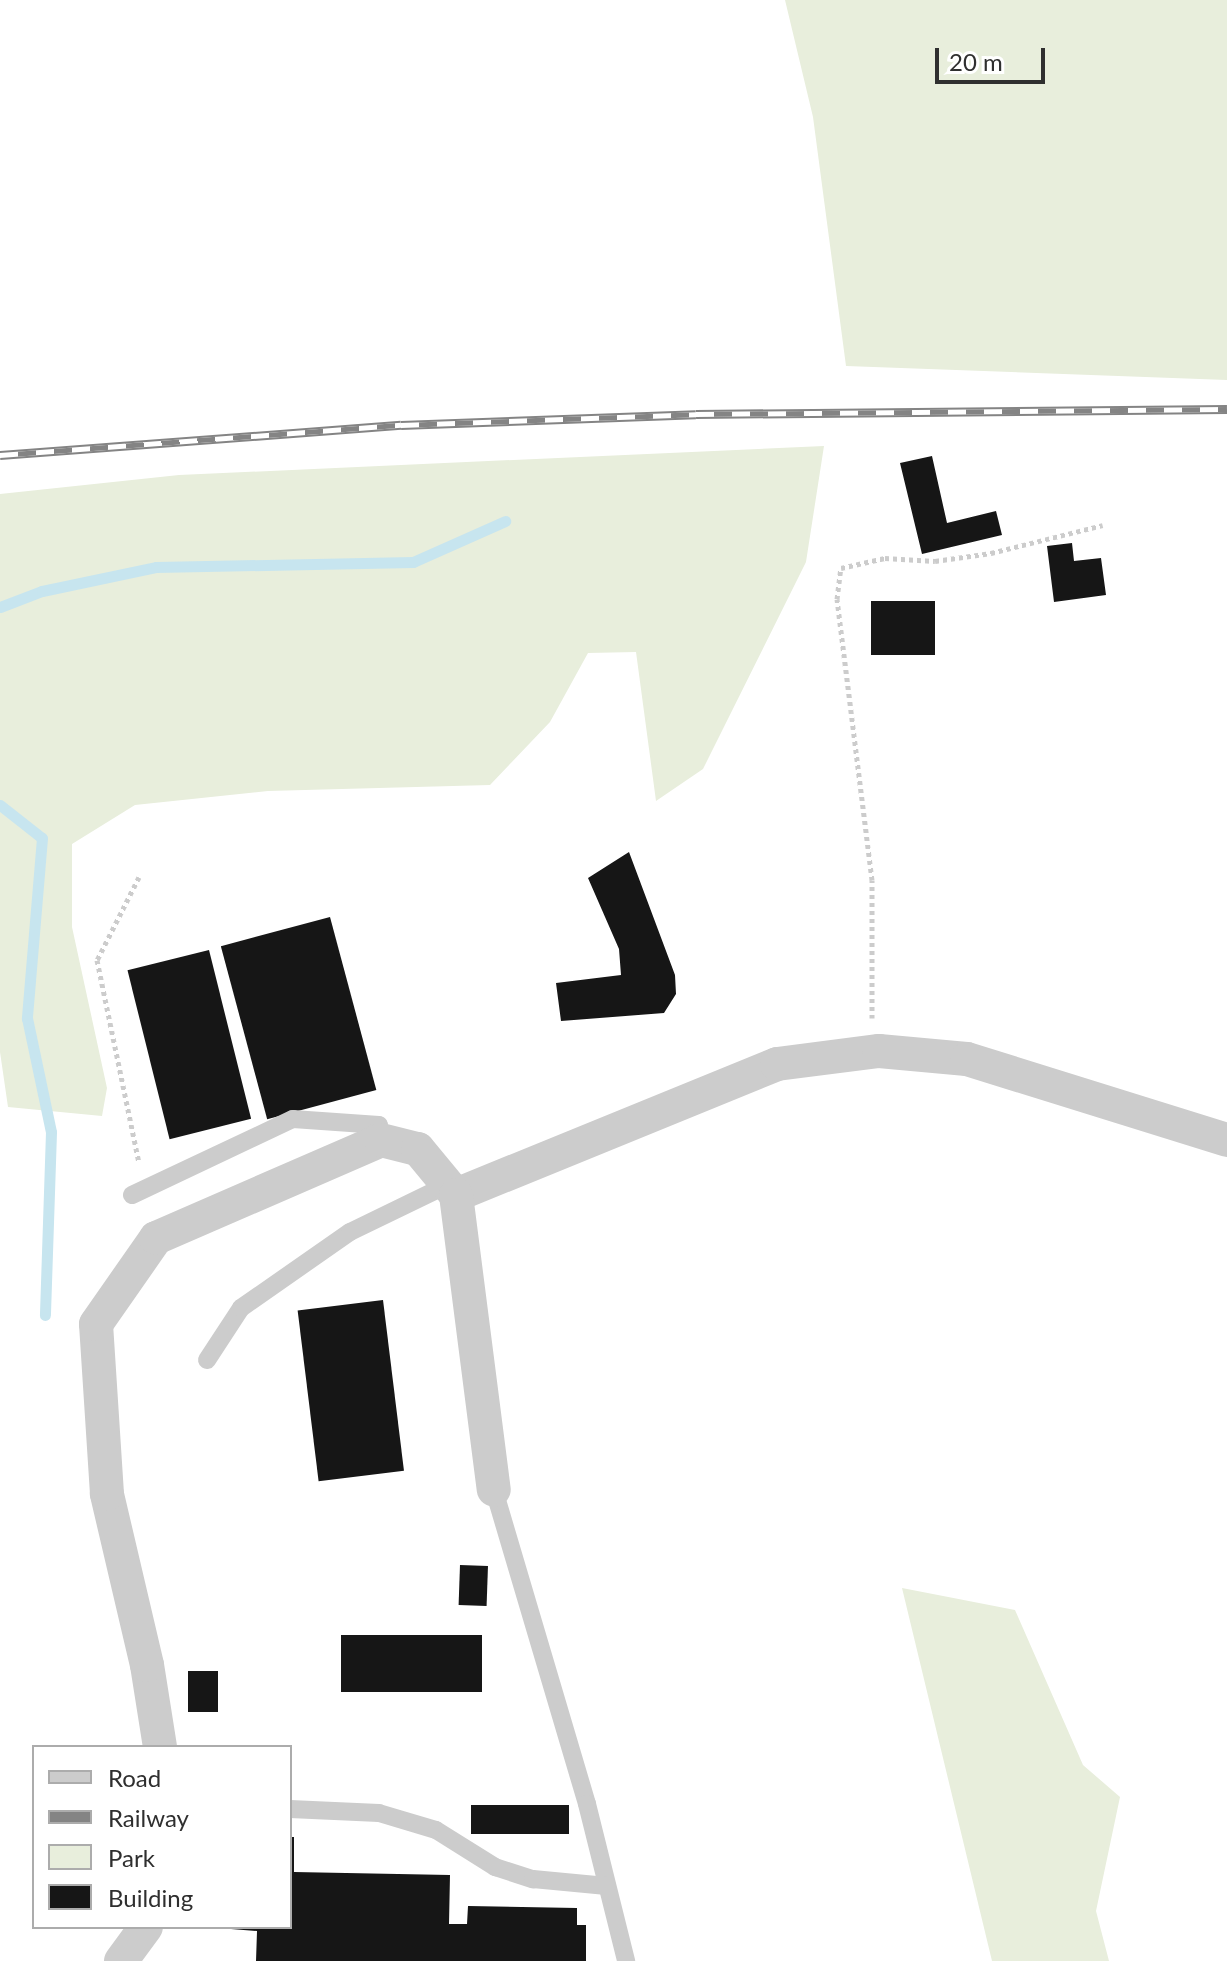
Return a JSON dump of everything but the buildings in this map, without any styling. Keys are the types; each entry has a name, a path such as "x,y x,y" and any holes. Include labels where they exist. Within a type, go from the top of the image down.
{"street":[{"path":"452,1190 777,1064 879,1051 967,1059 1227,1140"},
{"path":"160,1745 147,1665 107,1494 96,1324 156,1238 381,1140 418,1149 452,1190 494,1490"},
{"path":"121,1961 145,1929"}],"lane":[{"path":"132,1195 293,1119 379,1125 381,1140"},
{"path":"207,1360 241,1308 350,1232 452,1190"},
{"path":"494,1490 626,1961"},
{"path":"292,1809 379,1813 436,1830 495,1867 533,1879 607,1886"}],"path":[{"path":"879,1051 872,1026 872,880 837,599 841,568 885,558 935,561 991,553 1103,525"},
{"path":"132,1195 142,1175 97,960 139,877"}],"green space":[{"path":"785,0 1227,0 1227,380 846,366 813,117"},
{"path":"824,446 806,562 703,769 656,801 636,652 588,653 550,722 490,785 268,791 135,805 72,844 72,927 107,1088 102,1116 8,1107 0,1052 0,494 179,475"},
{"path":"902,1588 1015,1610 1083,1765 1120,1797 1096,1911 1109,1961 992,1961"}],"waterway":[{"path":"0,607 42,591 156,567 413,562 505,521"},
{"path":"0,805 42,838 27,1018 51,1132 45,1315"}],"railway":[{"path":"0,455 401,425 696,414 1227,409"}]}
